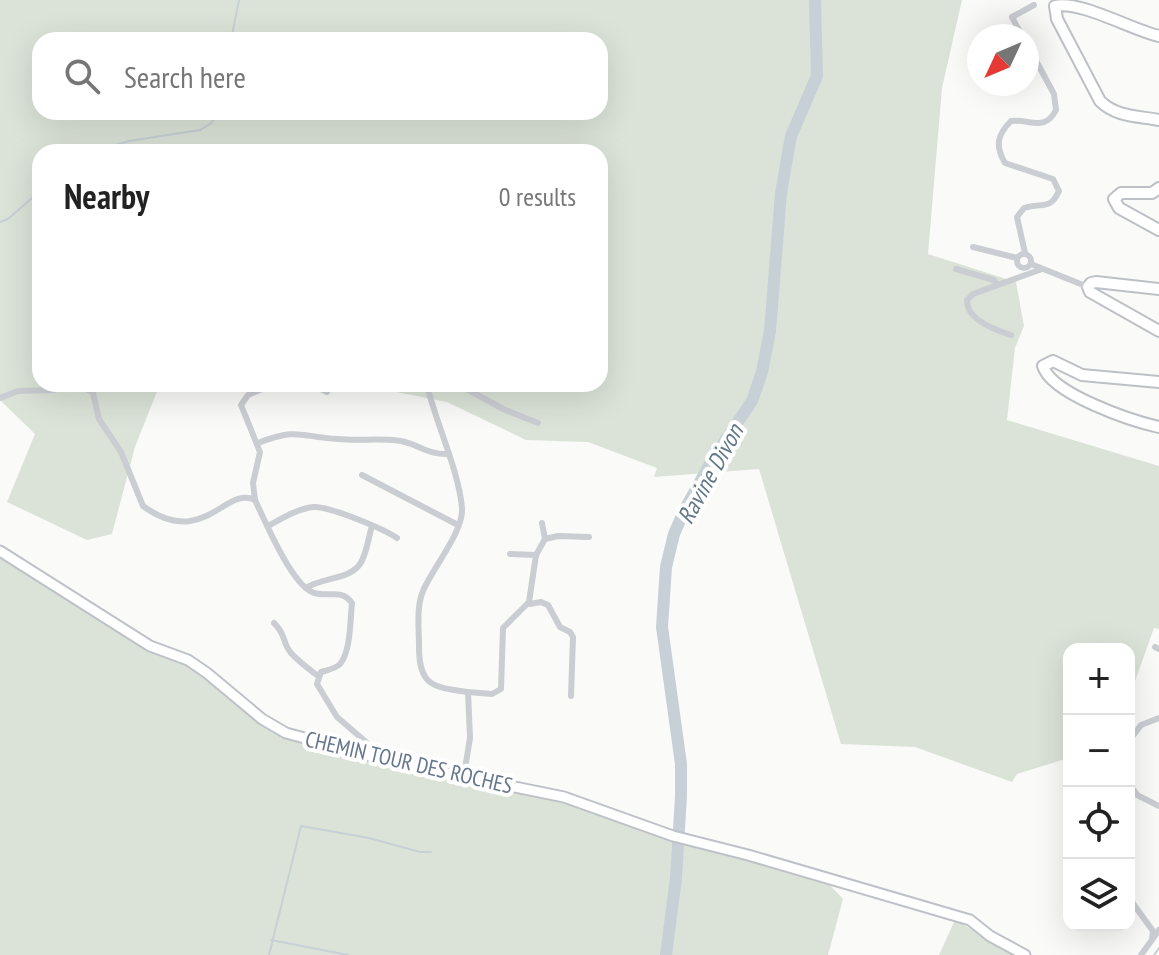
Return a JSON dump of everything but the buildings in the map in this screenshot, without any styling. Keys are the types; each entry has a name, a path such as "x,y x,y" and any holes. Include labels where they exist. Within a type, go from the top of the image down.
{"main road":[{"path":"1159,36 1084,3 1057,3 1054,10 1100,101 1118,113 1159,120"},
{"path":"1159,188 1152,193 1121,193 1114,199 1119,208 1159,230"},
{"path":"1159,289 1096,282 1088,287 1090,292 1159,331"},
{"path":"1159,382 1082,375 1053,361 1043,366 1052,381 1081,397 1138,422 1159,427"}],"street":[{"path":"1016,24 1012,17 1034,5"},
{"path":"1031,264 1030,256 1025,253 1017,217 1024,208 1055,201 1059,191 1053,179 1005,163 997,143 1011,121 1037,125 1045,123 1056,110 1054,94 1039,66"},
{"path":"973,247 1017,258 1025,253"},
{"path":"1017,258 1019,266 1024,269 1031,264"},
{"path":"1031,264 1088,287"},
{"path":"956,269 994,280 998,285"},
{"path":"1011,335 981,320 967,308 969,297 1042,269"},
{"path":"0,398 18,391 32,391"},
{"path":"91,392 99,419 111,433 139,500 148,510 177,522 192,523 219,511 235,499 248,497 255,500"},
{"path":"255,392 248,395 241,405 258,443 260,452 253,483 255,500 271,538 306,588 317,594 338,593 352,603 342,662 318,676"},
{"path":"429,392 463,510 421,598 419,660 428,682 437,688 468,692 492,694 501,689 503,628 532,597 536,555 545,539 542,523"},
{"path":"472,392 517,416 538,423"},
{"path":"258,443 294,432 339,440 405,442 430,454 449,454"},
{"path":"362,475 458,525"},
{"path":"268,526 313,507 325,508 397,538"},
{"path":"306,588 315,582 356,569 363,558 372,526"},
{"path":"545,539 558,536 589,537"},
{"name":"CHEMIN TOUR DES ROCHES","path":"0,551 150,646 188,660 273,727 299,738 397,763 564,797 673,836 970,920 990,936 1025,955"},
{"path":"510,554 536,555"},
{"path":"526,606 534,602 548,605 560,627 573,637 571,696"},
{"path":"274,623 285,636 291,653 318,676"},
{"path":"318,676 317,684 321,692 337,717 366,742 366,753"},
{"path":"464,775 470,738 468,692"},
{"path":"1135,733 1141,725 1159,718"},
{"path":"1132,787 1137,795 1159,806"},
{"path":"1135,906 1153,931 1152,940"},
{"path":"1141,955 1159,930"}],"shaded area":[{"path":"0,0 962,0 942,88 928,254 1016,282 1024,326 1015,348 1007,420 1159,466 1159,629 1154,628 1135,681 1135,643 1063,643 1063,760 1017,774 1012,782 915,747 841,744 759,469 654,477 657,468 588,442 526,440 447,402 396,392 608,392 608,144 32,144 32,392 157,392 135,447 112,534 87,540 7,502 35,434 0,400"},
{"path":"0,551 96,614 188,660 286,733 564,797 827,882 843,899 828,955 0,955"},
{"path":"955,920 1018,955 939,955"}],"waterway":[{"path":"233,32 239,0"},
{"name":"Ravine Divon","path":"666,955 676,878 681,796 681,764 662,627 666,567 674,534 685,509 714,457 752,401 762,372 770,331 781,193 791,136 817,76 815,0"},
{"path":"118,144 200,130 213,120"},
{"path":"0,222 32,198"},
{"path":"269,955 301,826 431,852"},
{"path":"271,940 348,955"},
{"path":"1154,955 1159,948"}]}
